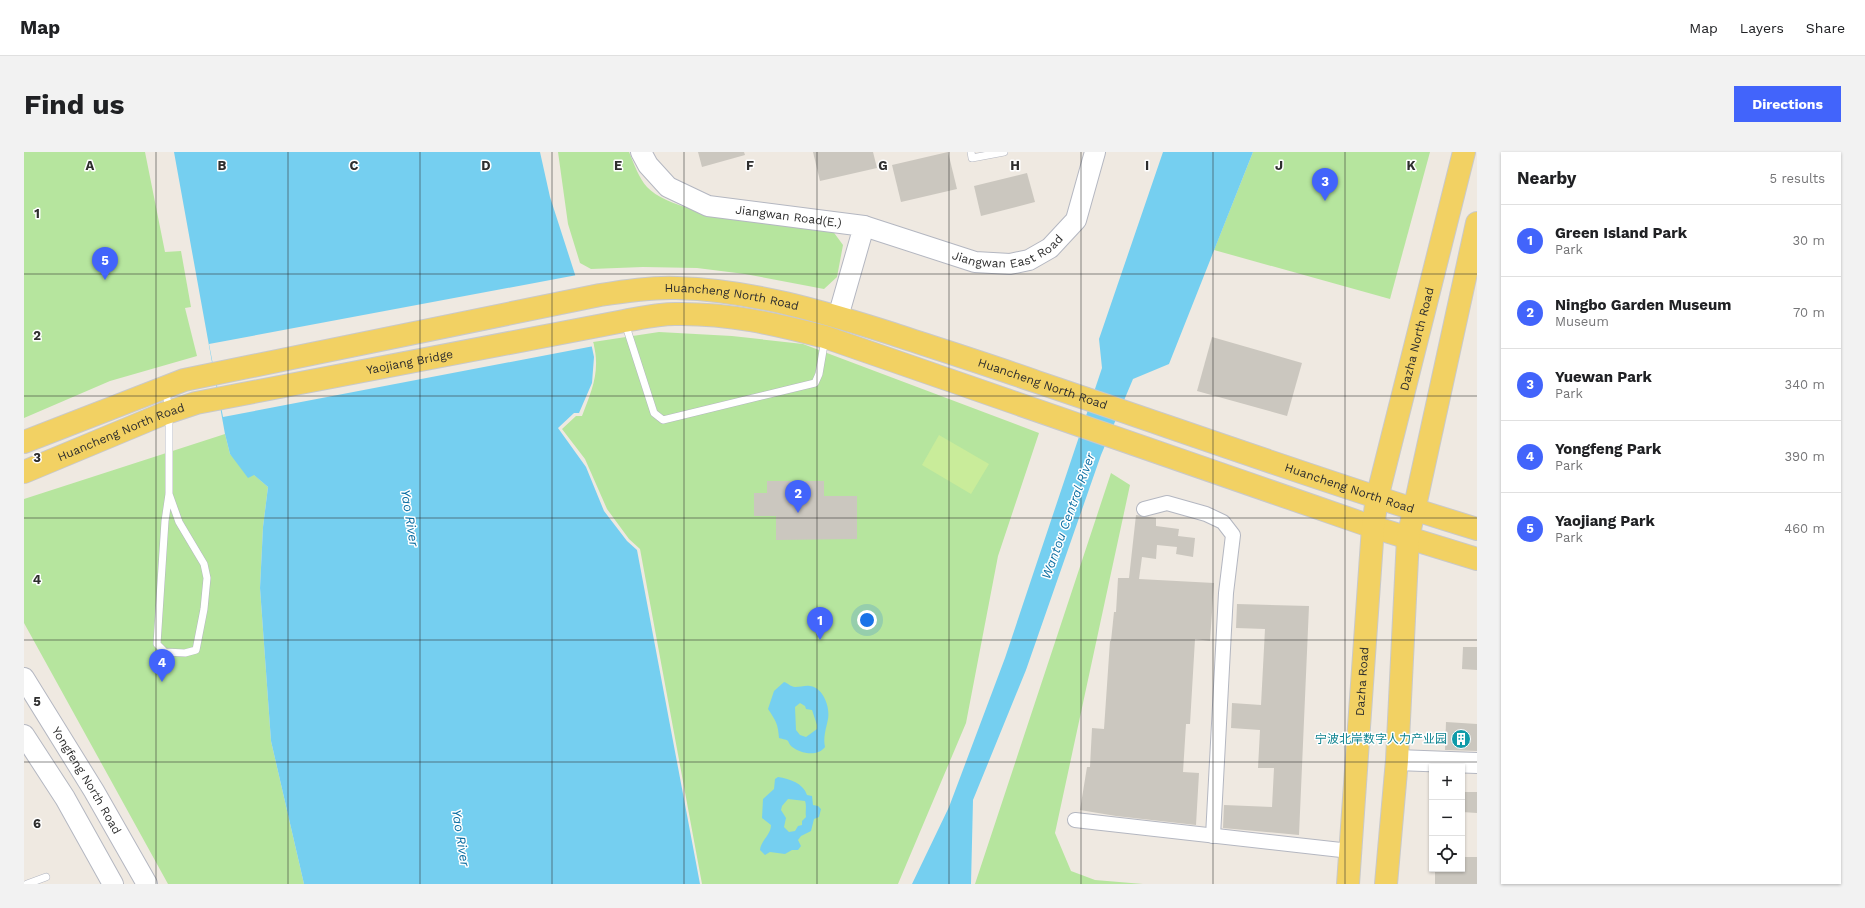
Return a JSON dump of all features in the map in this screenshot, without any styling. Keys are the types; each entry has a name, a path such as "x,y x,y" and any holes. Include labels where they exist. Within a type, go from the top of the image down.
{"main road":[{"name":"Dazha North Road","path":"1373,527 1377,498 1464,152"},
{"path":"1386,884 1396,760 1408,538 1477,223"},
{"name":"Huancheng North Road","path":"167,386 600,295 638,290 678,288 710,291 773,301 838,317 985,364 1377,498 1477,529"},
{"name":"Huancheng North Road","path":"624,321 674,314 726,316 758,320 825,337 1373,527 1477,558"},
{"name":"Yaojiang Bridge","path":"196,403 624,321"},
{"path":"24,429 123,393 167,386"},
{"path":"24,442 167,386"},
{"name":"Huancheng North Road","path":"24,472 196,403"},
{"name":"Dazha Road","path":"1348,884 1373,527"}],"street":[{"name":"Jiangwan Road(E.)","path":"640,152 648,165 668,187 708,206 864,226"},
{"name":"Jiangwan East Road","path":"864,226 975,262 1010,264 1029,260 1050,248 1076,220 1095,152"},
{"path":"838,317 864,226"},
{"path":"1144,509 1167,503 1206,514 1223,522 1233,535 1226,593 1213,836"},
{"name":"Yongfeng North Road","path":"24,678 94,792 147,884"},
{"path":"24,735 65,798 113,884"},
{"path":"1396,760 1477,763"},
{"path":"1075,820 1350,851"}],"lane":[{"path":"970,152 972,158 1004,152"},
{"path":"624,321 654,413 663,420 815,383 819,374 825,337"},
{"path":"167,386 169,413 169,494 165,521 157,644 165,652 185,653 196,650 204,609 207,578 204,564 179,522 169,494"},
{"path":"27,884 46,877"}],"green space":[{"path":"24,152 145,152 165,252 181,251 191,307 185,308 197,356 110,381 24,418"},
{"path":"558,152 629,152 639,175 647,187 662,198 682,206 734,218 832,230 843,245 837,277 824,289 745,274 697,268 643,267 591,269 580,263 568,224"},
{"path":"1253,152 1430,152 1390,299 1214,250"},
{"path":"659,332 732,336 803,344 1039,433 998,556 966,723 898,884 702,884 640,549 629,539 607,509 585,459 562,429 576,416 582,416 592,389 596,371 593,342"},
{"path":"225,434 230,454 268,487 263,527 260,588 271,741 304,884 168,884 24,623 24,499"},
{"path":"939,435 989,464 971,494 922,465"},
{"path":"1111,473 1130,485 1055,833 1071,871 1095,880 1143,884 975,884"}],"water":[{"name":"Yao River","path":"174,152 540,152 550,197 580,290 594,357 592,383 579,413 574,413 558,428 586,467 604,511 627,541 637,550 700,884 304,884 271,741 260,588 263,527 268,487 254,475 248,478 230,454 225,434"},
{"name":"Wantou Central River","path":"1163,152 1253,152 1169,364 1133,379 1101,455 1026,670 973,800 971,884 912,884 949,807 1005,658 1102,368 1099,339"},
{"path":"784,682 794,687 808,686 819,690 825,699 828,709 824,743 825,747 822,750 814,753 799,751 791,746 787,740 779,738 776,723 768,709 774,691","holes":["800,703 805,706 806,709 812,710 817,725 817,729 806,737 800,735 796,730 795,707"]},
{"path":"778,777 791,780 799,785 807,795 812,796 813,805 818,806 821,809 819,817 814,819 811,831 801,836 798,840 801,846 798,850 792,850 785,854 770,852 765,855 760,850 762,843 771,829 771,825 762,818 763,799 774,789 775,779","holes":["788,799 805,801 806,817 802,821 802,825 798,826 795,831 789,832 784,827 786,818 781,810 782,806"]}],"pier":[{"path":"577,275 594,346 223,417 209,344"}],"building":[{"path":"698,152 744,152 745,155 702,167"},
{"path":"813,152 873,152 877,168 820,181"},
{"path":"948,152 957,189 901,202 892,165"},
{"path":"1027,173 1035,202 981,216 974,186"},
{"path":"1212,337 1302,363 1287,416 1197,391"},
{"path":"767,481 824,481 824,496 857,496 857,539 776,540 776,516 754,516 754,493 767,493"},
{"path":"1136,515 1156,518 1156,526 1179,529 1178,536 1195,538 1193,557 1176,554 1177,547 1157,545 1156,559 1142,557 1139,579 1214,583 1210,641 1195,639 1190,724 1186,724 1183,772 1199,773 1196,825 1116,816 1080,810 1087,767 1090,767 1092,728 1104,729 1110,641 1114,612 1116,612 1118,578 1129,578"},
{"path":"1237,604 1309,606 1299,835 1223,828 1224,805 1272,807 1274,768 1258,768 1260,730 1231,728 1232,703 1261,705 1265,629 1236,628"},
{"path":"1463,647 1477,647 1477,670 1462,669"},
{"name":"宁波北岸数字人力产业园","path":"1446,722 1477,724 1477,751 1445,750"},
{"path":"1465,792 1477,792 1477,813 1465,812"},
{"path":"1465,857 1477,857 1477,884 1435,884 1435,872 1465,872"}],"place":[{"name":"Yuewan Park","path":"1325,201"},
{"name":"Yaojiang Park","path":"105,280"},
{"name":"Ningbo Garden Museum","path":"798,513"},
{"name":"Green Island Park","path":"820,640"},
{"name":"Yongfeng Park","path":"162,682"},
{"name":"宁波北岸数字人力产业园","path":"1461,739"}]}
